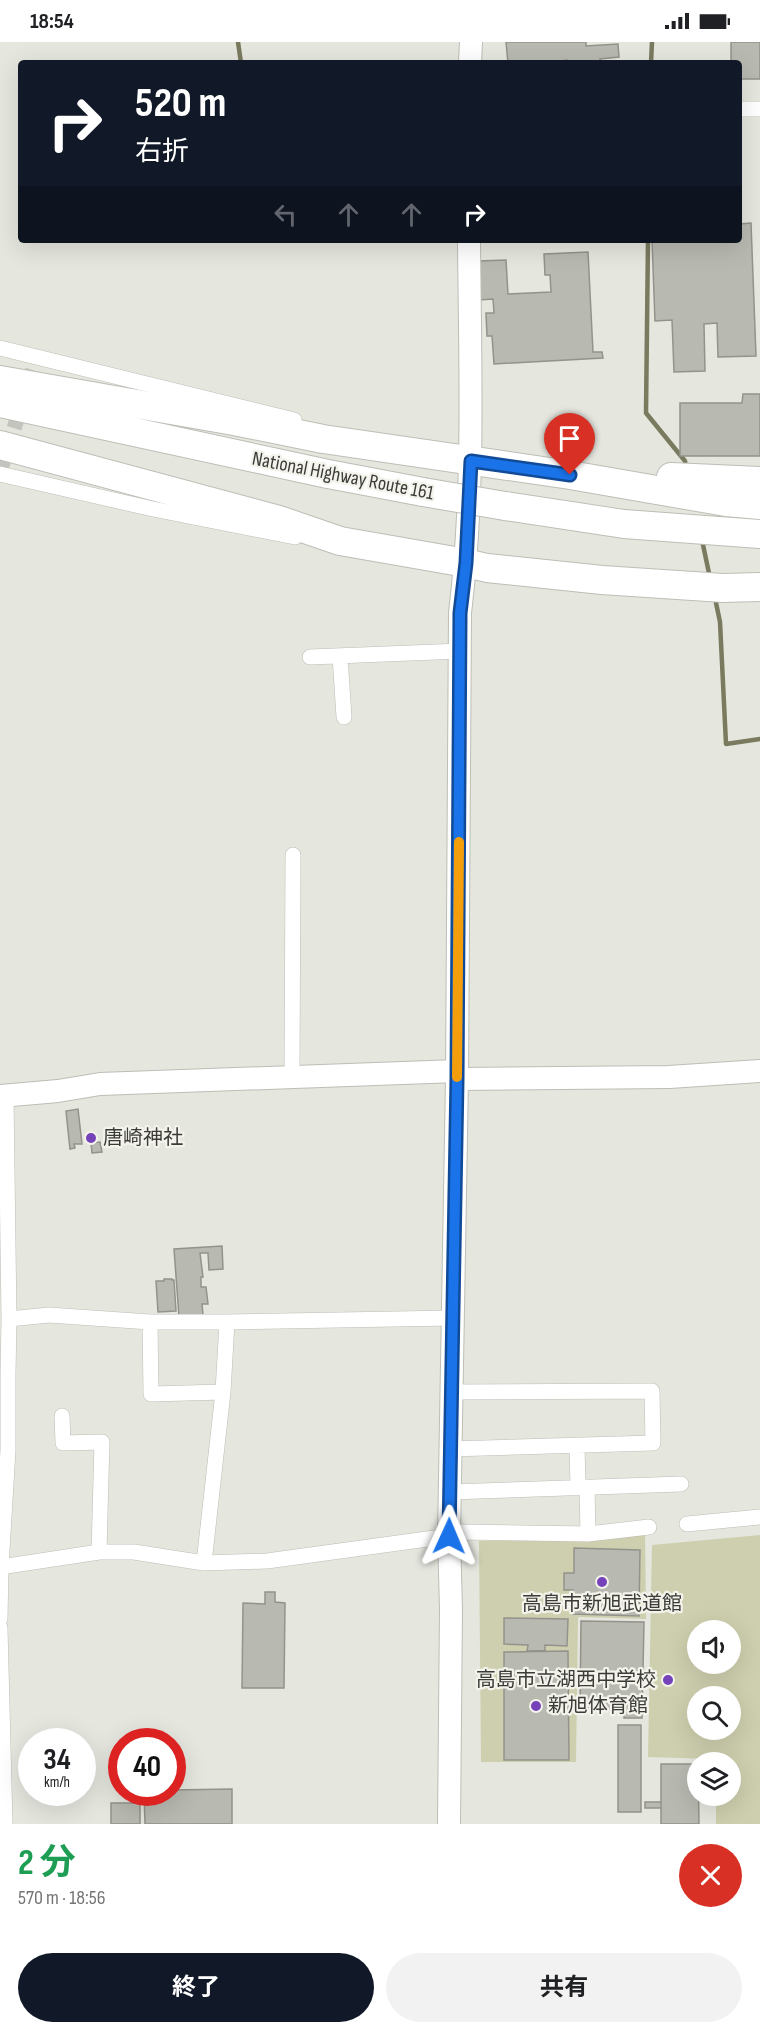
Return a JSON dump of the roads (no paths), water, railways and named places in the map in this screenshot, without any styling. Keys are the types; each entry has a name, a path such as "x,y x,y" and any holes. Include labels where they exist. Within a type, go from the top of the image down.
{"highway":[{"path":"0,381 234,421 323,439 570,475 690,487 760,481"},
{"name":"National Highway Route 161","path":"0,404 423,492 624,524 760,534"},
{"path":"0,445 279,520 340,542 487,568 602,580 614,595 716,594 760,587"},
{"path":"690,487 726,502 760,505"},
{"path":"716,594 760,604"}],"street":[{"path":"470,60 471,42"},
{"path":"742,109 760,109"},
{"path":"449,1824 451,1609 449,1536 457,1075 460,613 466,563 471,461 469,243"},
{"path":"0,348 318,425 323,439"},
{"path":"0,474 281,535 340,542"},
{"path":"310,657 461,651"},
{"path":"340,656 344,717"},
{"path":"292,1077 293,855"},
{"path":"0,1619 8,1450 9,1319 3,1096 100,1084 292,1077 457,1075 669,1077 760,1071"},
{"path":"9,1319 50,1315 150,1322 452,1318"},
{"path":"150,1322 151,1394 223,1392"},
{"path":"204,1563 223,1392 227,1322"},
{"path":"450,1449 653,1443 652,1391 451,1392"},
{"path":"62,1416 63,1443 102,1442 99,1552"},
{"path":"577,1444 588,1534"},
{"path":"450,1492 681,1484"},
{"path":"687,1524 760,1517"},
{"path":"1,1567 99,1552 134,1552 204,1563 267,1561 449,1536 458,1532 588,1534 649,1527"},
{"path":"0,1628 5,1824"}],"waterway":[{"path":"238,42 241,60"},
{"path":"651,60 652,42"},
{"path":"648,243 646,413 685,461 686,467"},
{"path":"702,540 710,578"},
{"path":"715,598 720,622 726,744 760,739"}],"tunnel":[{"path":"0,472 37,357"}],"place":[{"name":"唐崎神社","path":"91,1138"},
{"name":"高島市新旭武道館","path":"602,1582"},
{"name":"高島市立湖西中学校","path":"668,1680"},
{"name":"新旭体育館","path":"536,1706"}]}
